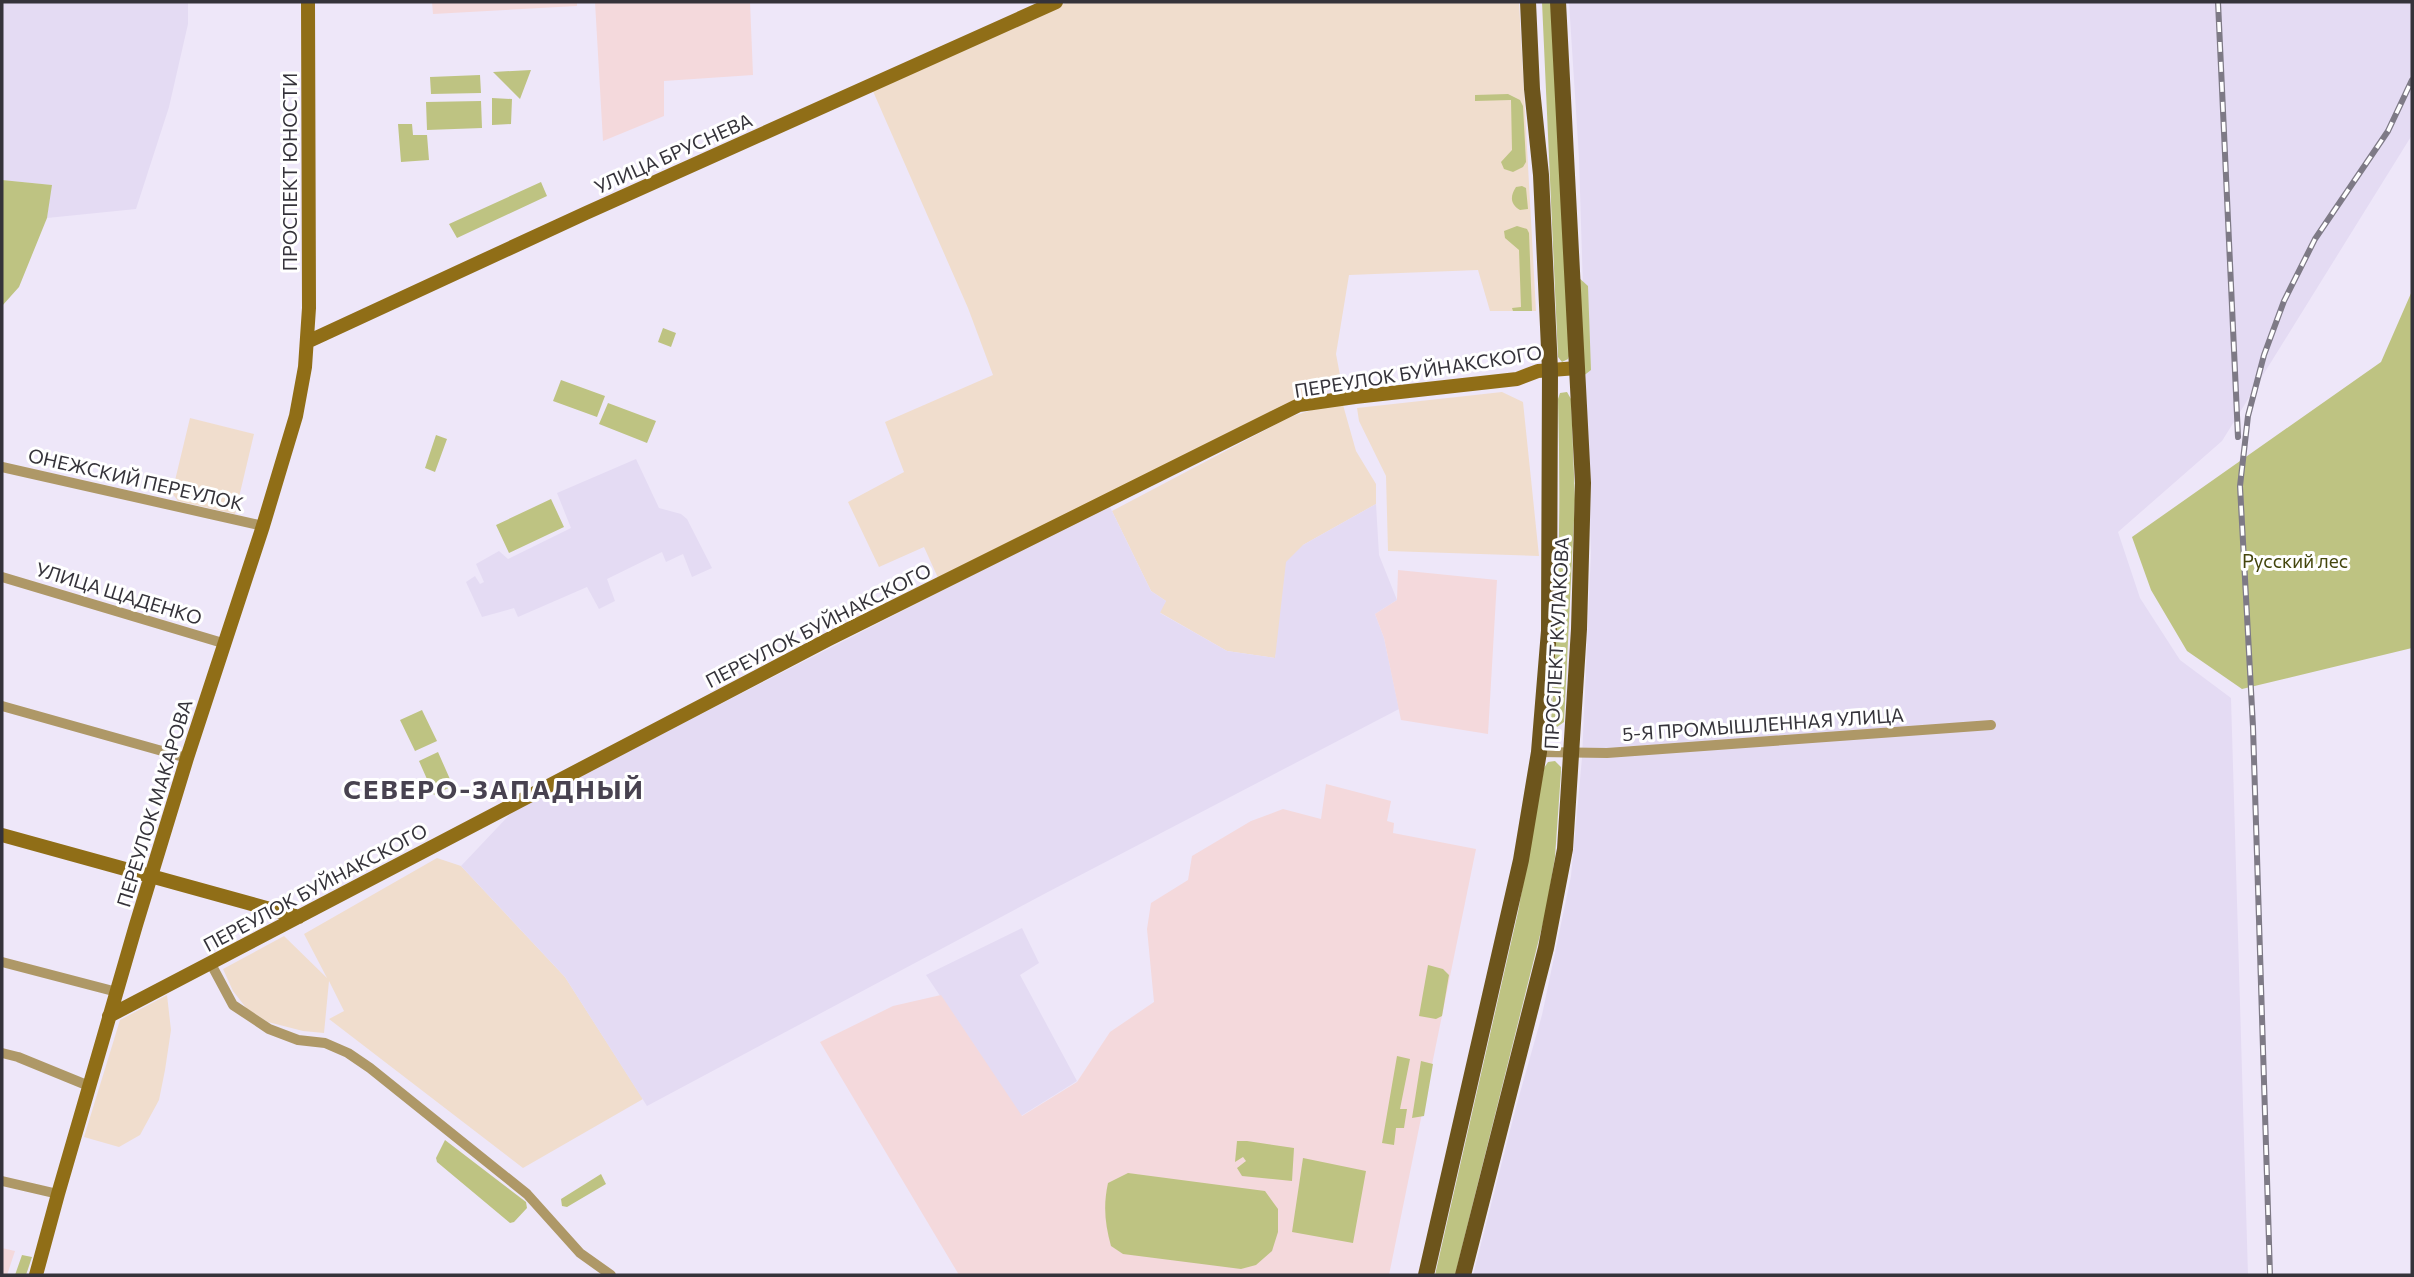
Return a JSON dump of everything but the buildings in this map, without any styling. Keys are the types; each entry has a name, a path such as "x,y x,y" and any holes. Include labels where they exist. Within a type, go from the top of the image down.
{"main road":[{"name":"ПРОСПЕКТ КУЛАКОВА","path":"1426,1275 1518,874 1539,752 1549,631 1549,370 1541,175 1532,89 1528,2"},
{"name":"ПРОСПЕКТ КУЛАКОВА","path":"1463,1275 1546,948 1565,849 1583,527 1558,2"}],"street":[{"name":"ПРОСПЕКТ ЮНОСТИ","path":"307,342 308,2"},
{"name":"УЛИЦА БРУСНЕВА","path":"307,342 586,213 1056,2"},
{"name":"ПЕРЕУЛОК МАКАРОВА","path":"36,1275 109,1016 187,758 226,644 296,416 307,342"},
{"name":"ПЕРЕУЛОК БУЙНАКСКОГО","path":"109,1016 819,645 1299,405 1517,379 1538,371 1577,368"},
{"name":"ОНЕЖСКИЙ ПЕРЕУЛОК","path":"2,467 263,526"},
{"name":"УЛИЦА ЩАДЕНКО","path":"2,577 226,644"},
{"path":"2,706 187,758"},
{"name":"5-Я ПРОМЫШЛЕННАЯ УЛИЦА","path":"1539,752 1572,754 1991,725"},
{"path":"2,835 299,917"},
{"path":"2,962 117,992"},
{"path":"211,964 233,1005 269,1030 298,1040 325,1043 348,1053 370,1068 527,1194 580,1253 611,1275"},
{"path":"2,1053 89,1086"},
{"path":"2,1181 58,1194"}],"shaded area":[{"path":"2,2 188,2 188,24 169,107 136,209 47,218 51,185 2,180"},
{"path":"432,2 577,2 577,6 433,14"},
{"path":"595,2 750,2 753,75 664,81 664,116 603,141"},
{"path":"1068,2 1519,2 1536,311 1490,311 1478,270 1349,275 1336,354 1342,386 1292,402 939,580 924,547 879,567 848,502 904,472 885,422 993,375 968,308 872,89"},
{"path":"1569,2 2412,2 2412,135 2222,441 2118,532 2140,598 2180,660 2231,698 2248,1275 1473,1275 1542,1015 1571,876 1582,758 1591,552 1579,158"},
{"path":"1502,392 1523,402 1539,556 1388,551 1386,476 1359,421 1357,408"},
{"path":"1343,405 1356,451 1376,484 1376,504 1303,545 1275,658 1227,651 1159,612 1166,601 1151,591 1112,511 1290,417"},
{"path":"190,418 254,434 235,514 178,501 172,493"},
{"path":"636,459 659,508 681,514 687,519 712,568 692,577 683,554 666,562 662,552 607,579 615,601 599,609 587,587 518,617 514,608 482,617 466,582 475,576 480,584 484,582 476,564 499,551 508,559 571,528 557,493"},
{"path":"1376,504 1379,555 1397,600 1375,614 1384,638 1399,709 647,1106 565,977 461,866 514,810 1109,505 1151,591 1166,601 1160,613 1227,651 1275,658 1286,562 1303,545"},
{"path":"1398,570 1497,580 1488,734 1401,720 1384,638 1375,614 1397,600"},
{"path":"1326,784 1391,801 1387,821 1394,823 1393,833 1476,849 1389,1275 959,1275 820,1042 893,1006 941,995 1022,1116 1077,1082 1110,1032 1154,1002 1147,929 1151,903 1188,880 1192,856 1251,821 1283,809 1321,819"},
{"path":"437,858 461,866 565,977 643,1099 523,1168 329,1019 344,1011 329,981 324,1033 303,1031 268,1022 247,1009 233,991 223,969 284,936 327,978 304,934"},
{"path":"1022,928 1039,963 1020,975 1077,1081 1021,1116 926,975"},
{"path":"167,995 171,1030 165,1070 159,1100 140,1135 119,1147 84,1137 120,1020"},
{"path":"2,1248 15,1251 7,1275 2,1275"}],"green space":[{"path":"1542,2 1554,2 1569,356 1562,362 1558,357"},
{"path":"531,70 520,99 493,72"},
{"path":"480,75 481,93 431,94 430,77"},
{"path":"1508,94 1520,100 1523,106 1526,162 1523,167 1513,172 1504,169 1501,162 1512,150 1511,100 1475,101 1475,95"},
{"path":"492,98 512,99 511,124 492,125"},
{"path":"481,101 482,128 427,130 426,102"},
{"path":"398,124 412,124 413,135 427,135 429,160 401,162"},
{"path":"2,180 52,185 47,218 19,287 2,306"},
{"path":"541,182 547,196 457,238 449,224"},
{"path":"1516,187 1526,188 1528,209 1520,210 1514,205 1512,197"},
{"path":"1517,226 1527,229 1529,233 1532,311 1513,311 1512,308 1521,307 1519,250 1505,238 1504,231"},
{"path":"1577,276 1588,286 1591,370 1582,377"},
{"name":"Русский лес","path":"2412,291 2412,648 2242,689 2187,651 2151,590 2132,537 2381,362"},
{"path":"663,328 676,333 671,347 658,342"},
{"path":"561,380 605,396 597,417 553,401"},
{"path":"1567,392 1571,399 1575,500 1564,722 1557,727 1551,722 1559,560 1558,399 1560,393"},
{"path":"608,403 656,421 647,443 599,424"},
{"path":"436,435 447,439 435,472 425,468"},
{"path":"551,499 564,527 509,553 496,525"},
{"path":"422,710 437,741 415,751 400,720"},
{"path":"438,752 453,786 434,795 419,761"},
{"path":"1555,761 1561,767 1561,772 1555,857 1546,911 1455,1275 1435,1275 1518,912 1544,768 1548,762"},
{"path":"1428,965 1443,969 1449,975 1442,1016 1436,1019 1419,1016"},
{"path":"1397,1056 1410,1059 1400,1109 1407,1109 1404,1128 1396,1128 1394,1145 1382,1143"},
{"path":"1421,1061 1433,1064 1424,1116 1412,1118"},
{"path":"445,1140 526,1202 527,1208 514,1222 510,1223 437,1162 436,1158"},
{"path":"1237,1141 1294,1148 1292,1181 1242,1176 1237,1168 1246,1161 1243,1157 1235,1162"},
{"path":"1303,1158 1366,1171 1353,1243 1292,1232"},
{"path":"1128,1173 1265,1191 1278,1209 1278,1232 1272,1251 1256,1265 1241,1269 1123,1254 1111,1246 1105,1207 1108,1183"},
{"path":"601,1174 606,1184 567,1207 562,1206 561,1199"},
{"path":"22,1255 32,1257 26,1275 15,1275"}],"railway":[{"path":"2218,2 2238,437"},
{"path":"2270,1275 2253,727 2240,486 2248,416 2264,355 2284,301 2315,239 2388,131 2412,80"}],"district":[{"name":"СЕВЕРО-ЗАПАДНЫЙ","path":"494,788"}]}
